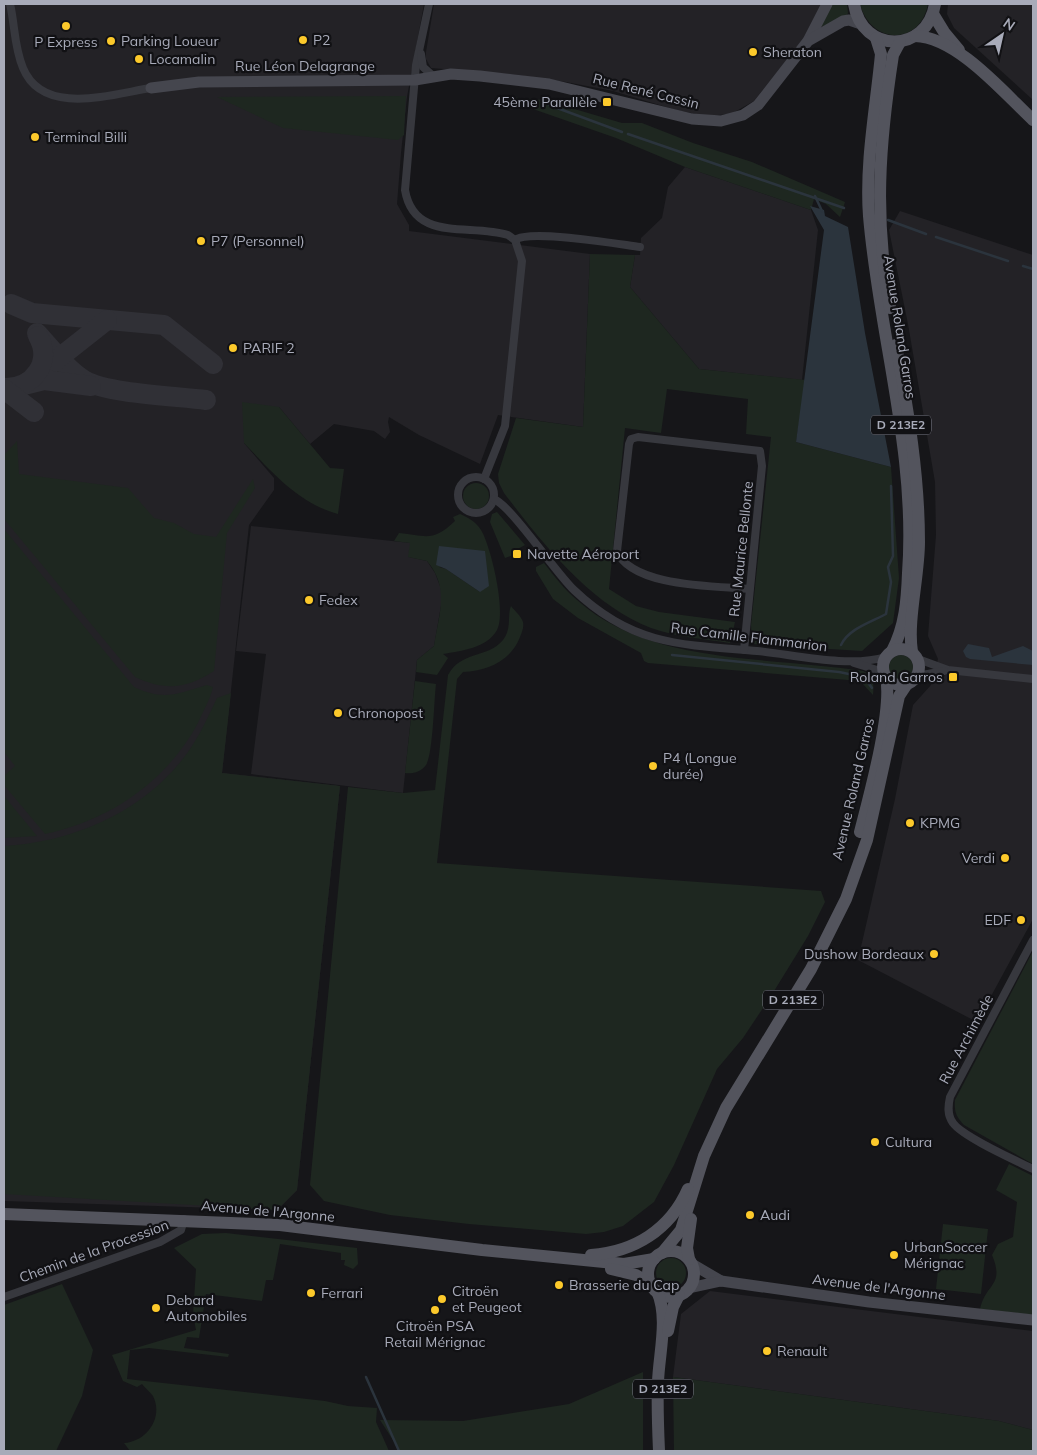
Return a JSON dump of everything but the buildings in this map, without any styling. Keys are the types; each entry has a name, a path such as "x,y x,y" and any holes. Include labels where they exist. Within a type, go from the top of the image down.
{"main road":[{"path":"854,4 861,24 876,38 900,42 915,36 923,30 934,9"},
{"path":"934,9 947,36 967,59 1033,120"},
{"path":"915,36 937,41 967,59"},
{"name":"Avenue Roland Garros","path":"876,38 881,54 868,190 871,239 877,287 904,447 910,520 910,550 905,606 900,636 889,654"},
{"name":"Avenue Roland Garros","path":"900,42 893,55 886,105 879,162 878,204 886,287 905,395 916,478 919,556 910,638 915,655"},
{"path":"902,648 915,655 920,667 917,676 907,684 895,684 885,674 889,654 902,648"},
{"name":"Avenue Roland Garros","path":"840,907 876,765 889,694 885,674"},
{"name":"Avenue Roland Garros","path":"658,1256 680,1230 704,1156 726,1108 739,1090 811,969 854,876 867,840 899,696 907,684"},
{"name":"Avenue Roland Garros","path":"690,1262 686,1248 697,1194 714,1147 739,1090"},
{"path":"547,1256 597,1255 619,1252 637,1245 653,1235 674,1213 685,1195 708,1137 726,1108"},
{"name":"Avenue de l'Argonne","path":"4,1214 184,1219 280,1224 624,1264 658,1256"},
{"path":"676,1252 690,1262 694,1277 684,1292 667,1296 654,1288 649,1271 658,1256 676,1252"},
{"name":"Avenue de l'Argonne","path":"528,1254 623,1271 636,1275 654,1288"},
{"name":"D 213E2","path":"654,1288 660,1299 662,1319 658,1381 659,1451"},
{"name":"D 213E2","path":"658,1428 669,1321 672,1307 684,1292"}],"street":[{"name":"Rue Léon Delagrange","path":"10,4 18,54 26,75 35,85 56,97 76,99 199,82 415,80"},
{"path":"429,4 415,80 405,190 407,202 414,214 426,223 434,226 498,232 515,240 522,262 505,426 484,479"},
{"path":"808,41 827,4"},
{"name":"Rue René Cassin","path":"415,80 451,74 533,81 692,119 721,121 743,115 758,105 808,41 843,21 849,20 861,24"},
{"path":"421,47 423,67 433,76"},
{"path":"873,128 875,199 878,204"},
{"path":"515,240 519,237 537,236 640,247"},
{"name":"Rue Maurice Bellonte","path":"744,650 750,589 762,466 760,451 638,437 631,439 616,551 620,560 654,579 750,589"},
{"path":"475,478 484,479 492,488 494,499 489,508 480,513 470,512 462,505 459,495 462,485 475,478"},
{"name":"Rue Camille Flammarion","path":"494,499 508,511 573,590 598,610 629,628 655,638 848,661 875,660 889,654"},
{"path":"915,655 948,670"},
{"name":"Rue Camille Flammarion","path":"848,661 885,674"},
{"path":"917,676 948,670 1033,679"},
{"name":"Rue Archimède","path":"1033,940 950,1097 948,1106 949,1116 959,1130 1033,1169"},
{"name":"Chemin de la Procession","path":"4,1297 160,1242 181,1230 184,1219"},
{"path":"690,1262 721,1281"},
{"path":"684,1292 721,1281"},
{"name":"Avenue de l'Argonne","path":"721,1281 869,1302 1033,1320"}],"shaded area":[{"path":"4,4 424,4 407,97 397,204 409,225 409,231 590,254 583,427 498,415 480,464 419,435 389,417 390,432 385,439 374,431 334,424 310,444 279,407 244,443 274,478 274,490 249,525 222,773 340,786 297,1190 277,1210 4,1201"},
{"path":"434,4 823,4 804,38 754,101 731,114 706,116 676,110 613,91 566,82 518,75 431,68 426,59 426,52"},
{"path":"829,4 847,4 848,13 846,17 821,27"},
{"path":"860,4 928,4 923,18 916,27 906,33 895,35 884,33 874,27 866,17"},
{"path":"948,4 1033,4 1033,100 954,28 947,14"},
{"path":"406,96 404,135 398,140 283,128 217,97"},
{"path":"496,96 544,100 622,123 642,123 693,143 752,162 845,202 840,217 826,204 814,199 811,210 685,167 616,138"},
{"path":"685,167 811,210 818,230 802,380 699,369 630,287 635,255 640,255 641,238 662,218 668,187"},
{"path":"810,206 824,210 825,216 848,227 865,333 891,467 796,442 824,230"},
{"path":"900,211 1033,255 1033,919 977,1022 858,960 895,799 913,705 931,685 938,659 928,636 936,535 935,482 908,324 889,230"},
{"path":"590,254 635,255 630,287 699,369 806,380 796,442 891,467 899,578 893,623 862,651 752,644 751,625 771,437 746,434 748,399 667,389 661,433 625,428 609,589 636,606 659,612 735,622 730,643 670,634 629,618 608,604 569,571 551,552 504,493 499,483 498,474 516,418 583,427"},
{"path":"242,402 279,407 330,468 344,469 338,514 310,502 286,485 244,443"},
{"path":"17,441 19,474 128,488 154,518 174,523 194,534 216,537 253,479 255,488 227,533 214,671 194,681 175,686 146,682 135,677 4,519 4,455"},
{"path":"476,483 485,487 489,496 485,505 476,509 467,505 463,496 467,487"},
{"path":"497,512 525,545 512,552 513,555 505,558 490,522 492,514"},
{"path":"460,514 472,520 479,527 485,538 493,564 499,596 500,622 493,636 480,645 443,654 448,658 437,675 416,672 417,660 434,646 440,612 441,591 434,571 427,561 408,557 410,543 394,541 399,533 423,536 435,535 455,521 453,517","holes":["485,551 480,592 446,569 439,567"]},
{"path":"251,526 411,543 409,557 427,561 435,573 443,594 434,646 417,660 403,793 251,774 266,654 236,651"},
{"path":"4,529 134,687 154,694 170,695 207,685 213,687 198,723 185,744 153,780 134,795 92,819 69,828 45,834 4,785 4,776 15,766 4,752"},
{"path":"439,546 485,551 489,586 480,592 446,569 436,565"},
{"path":"544,563 563,587 577,600 606,621 640,637 675,648 713,655 863,671 869,675 872,681 873,695 860,681 648,663 644,661 641,653 578,618 553,599 536,571 536,567"},
{"path":"511,606 523,622 523,630 511,652 489,667 463,672 457,679 437,863 821,891 825,902 808,936 771,996 743,1038 717,1069 674,1165 654,1202 623,1226 604,1232 586,1234 390,1215 324,1201 310,1185 348,787 403,793 435,790 448,675 460,662 490,650 503,640 506,636"},
{"path":"968,644 989,648 992,657 1023,646 1033,651 1033,665 970,659 966,657 963,651"},
{"path":"901,655 909,659 913,667 909,675 901,679 893,675 889,667 893,659"},
{"path":"415,681 436,684 432,739 426,765 417,772 405,773"},
{"path":"231,693 222,773 340,786 297,1190 277,1210 4,1194 4,846 56,838 82,830 130,807 171,773 192,746 217,698"},
{"path":"4,796 37,836 4,838"},
{"path":"1033,951 1033,1164 964,1125 956,1114 955,1100"},
{"path":"1009,1164 1033,1176 1033,1315 980,1309 995,1279 995,1265 992,1255 998,1244 1013,1237 1017,1202 996,1190"},
{"path":"943,1224 988,1229 981,1294 936,1289"},
{"path":"226,1233 357,1248 358,1264 353,1269 344,1265 345,1260 341,1260 341,1253 280,1244 273,1280 266,1280 262,1301 206,1294 199,1338 187,1337 184,1348 229,1354 228,1357 149,1348 130,1350 127,1379 377,1408 376,1422 389,1451 130,1451 124,1443 132,1442 139,1438 151,1427 156,1412 156,1404 153,1396 142,1384 137,1387 123,1381 112,1355 196,1330 193,1315 196,1269 174,1248 202,1234"},
{"path":"671,1258 682,1262 686,1273 682,1284 671,1288 660,1284 656,1273 660,1262"},
{"path":"62,1284 93,1350 82,1396 56,1451 4,1451 4,1305"},
{"path":"710,1291 1033,1331 1033,1430 999,1421 673,1377 681,1314"},
{"path":"643,1372 643,1451 400,1451 380,1420 463,1421 569,1404"},
{"path":"673,1377 999,1421 1033,1430 1033,1451 674,1451"}],"waterway":[{"path":"549,105 622,132"},
{"path":"628,134 844,208"},
{"path":"815,196 822,211"},
{"path":"888,220 926,234"},
{"path":"936,237 1008,261"},
{"path":"1023,266 1033,269"},
{"path":"841,645 844,639 854,630 886,614 891,582 888,567 893,556 891,486"},
{"path":"672,655 839,672 862,678 872,688"},
{"path":"366,1377 399,1451"}],"taxiway":[{"path":"11,304 32,313 164,325 213,364"},
{"path":"50,365 107,320"},
{"path":"37,333 71,370 84,380 95,385 143,394 206,400"},
{"path":"4,388 24,384 37,372 43,355 38,336"},
{"path":"24,385 44,380 91,386"},
{"path":"4,389 34,412"}],"place":[{"name":"P Express","path":"66,26"},
{"name":"P2","path":"303,40"},
{"name":"Parking Loueur","path":"111,41"},
{"name":"Sheraton","path":"753,52"},
{"name":"Locamalin","path":"139,59"},
{"name":"45ème Parallèle","path":"607,102"},
{"name":"Terminal Billi","path":"35,137"},
{"name":"P7 (Personnel)","path":"201,241"},
{"name":"PARIF 2","path":"233,348"},
{"name":"Navette Aéroport","path":"517,554"},
{"name":"Fedex","path":"309,600"},
{"name":"Roland Garros","path":"953,677"},
{"name":"Chronopost","path":"338,713"},
{"name":"P4 (Longue durée)","path":"653,766"},
{"name":"KPMG","path":"910,823"},
{"name":"Verdi","path":"1005,858"},
{"name":"EDF","path":"1021,920"},
{"name":"Dushow Bordeaux","path":"934,954"},
{"name":"Cultura","path":"875,1142"},
{"name":"Audi","path":"750,1215"},
{"name":"UrbanSoccer Mérignac","path":"894,1255"},
{"name":"Brasserie du Cap","path":"559,1285"},
{"name":"Ferrari","path":"311,1293"},
{"name":"Citroën et Peugeot","path":"442,1299"},
{"name":"Debard Automobiles","path":"156,1308"},
{"name":"Citroën PSA Retail Mérignac","path":"435,1310"},
{"name":"Renault","path":"767,1351"}]}
